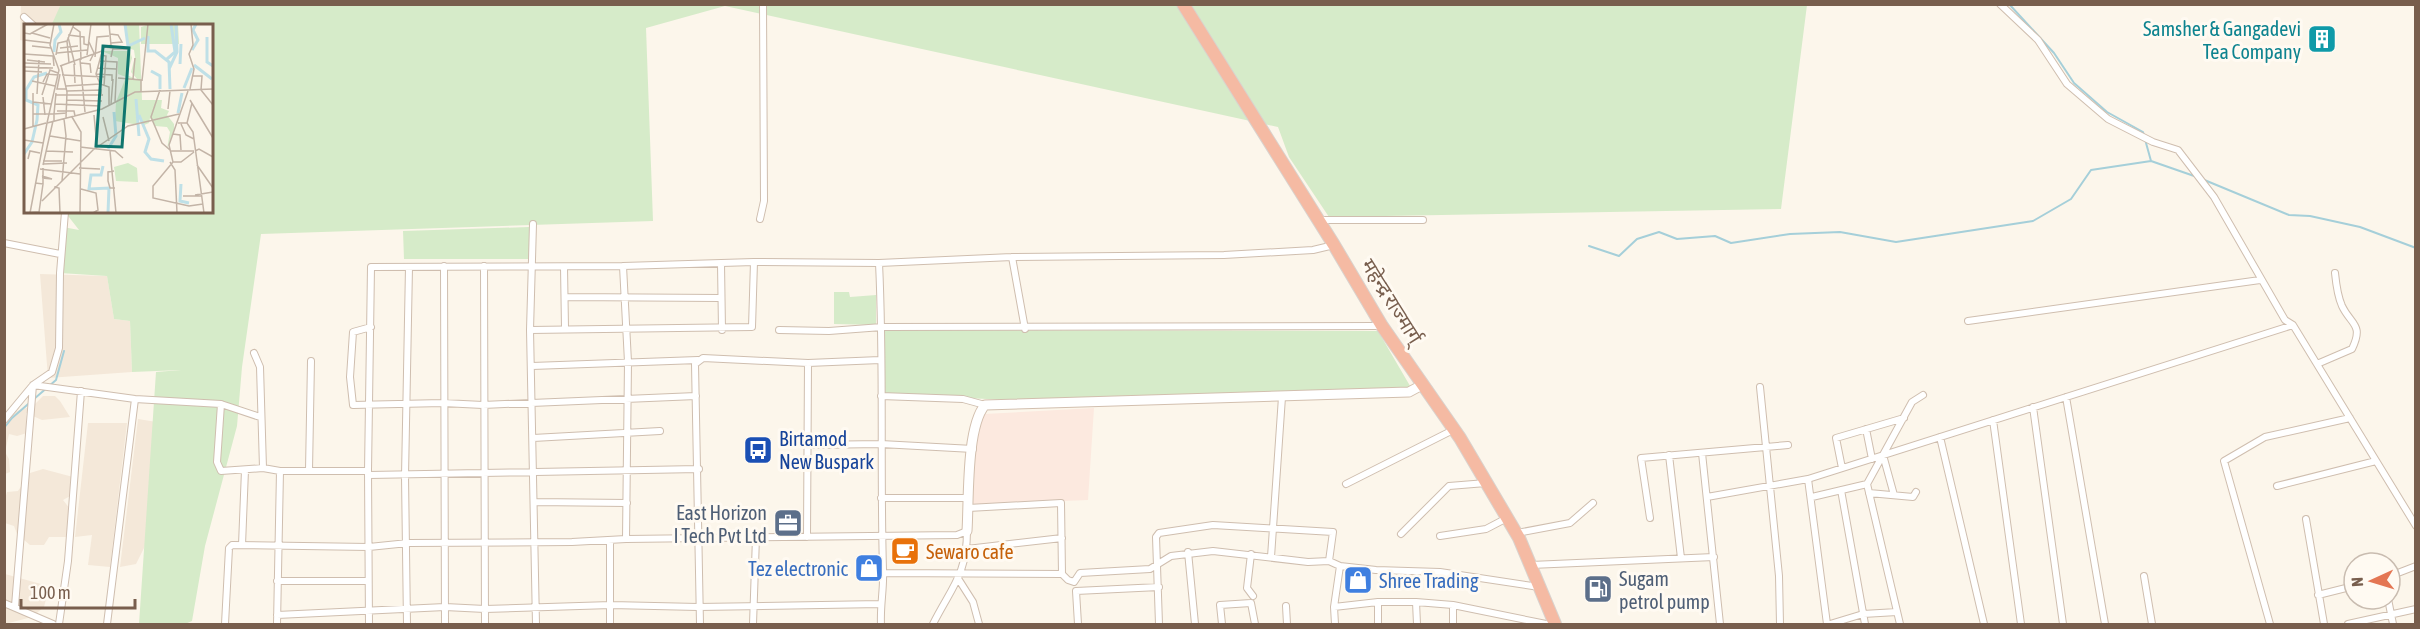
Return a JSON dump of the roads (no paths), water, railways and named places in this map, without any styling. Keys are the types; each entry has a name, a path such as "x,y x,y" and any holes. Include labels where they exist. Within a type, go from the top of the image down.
{"highway":[{"name":"महेन्द्र राज्मार्ग्","path":"1183,4 1319,220 1382,326 1455,429 1516,533 1555,624"}],"street":[{"path":"759,219 764,201 763,4"},
{"path":"2000,4 2038,40 2067,84 2108,119 2153,142 2178,150 2214,197 2285,321 2293,325 2415,525"},
{"path":"24,17 32,24"},
{"path":"4,420 33,385 52,372 59,348 60,254 65,213"},
{"path":"1319,220 1423,220"},
{"path":"532,224 530,330 536,624"},
{"path":"4,243 60,254"},
{"path":"369,624 371,267 564,267 754,262 879,263 1012,257 1224,255 1313,250 1334,245"},
{"path":"1012,257 1025,329"},
{"path":"530,330 565,328 722,330 752,327 754,262"},
{"path":"879,263 882,327 880,360 883,573 881,624"},
{"path":"721,264 722,330"},
{"path":"484,266 485,624"},
{"path":"623,266 628,363 626,539"},
{"path":"407,624 408,543 405,476 409,267"},
{"path":"444,267 445,624"},
{"path":"564,267 565,328"},
{"path":"2317,364 2352,349 2357,337 2356,324 2342,304 2335,273"},
{"path":"1968,321 2260,279"},
{"path":"565,297 720,298"},
{"path":"1707,497 1808,479 2293,325"},
{"path":"779,330 829,331 882,327 1025,329 1382,326"},
{"path":"371,327 353,332 350,371 354,405 443,403 483,405 627,397 696,396"},
{"path":"254,353 260,367 263,468"},
{"path":"532,366 698,360 808,363 880,360"},
{"path":"698,360 695,364 699,469 698,607 700,624"},
{"path":"309,470 310,361"},
{"path":"807,537 808,363"},
{"path":"33,385 135,399 221,404 260,417"},
{"path":"15,606 33,385"},
{"path":"881,396 963,399 984,405 1409,392 1422,385"},
{"path":"1761,387 1779,576 1780,624"},
{"path":"59,624 68,561 81,392"},
{"path":"1900,624 1867,484 1912,402 1923,394"},
{"path":"1271,557 1282,397"},
{"path":"2066,397 2105,624"},
{"path":"107,624 135,399"},
{"path":"221,404 217,465 221,471 263,468 280,471 309,470 405,476 699,469"},
{"path":"933,624 960,577 967,549 967,498 979,411 984,405"},
{"path":"2032,407 2063,624"},
{"path":"1842,468 1836,438 1904,418"},
{"path":"2270,624 2224,461 2265,437 2350,418"},
{"path":"1993,420 2021,624"},
{"path":"1346,484 1455,429"},
{"path":"1866,429 1872,459"},
{"path":"533,438 660,431"},
{"path":"1940,438 1984,624"},
{"path":"809,445 880,444 973,449"},
{"path":"1650,518 1641,458 1788,445"},
{"path":"1702,453 1720,624"},
{"path":"1669,455 1681,558"},
{"path":"1884,455 1894,495"},
{"path":"2277,486 2376,461"},
{"path":"242,544 245,470"},
{"path":"278,624 280,471"},
{"path":"1808,479 1829,624 1863,614 1897,612"},
{"path":"1401,534 1449,486 1487,483"},
{"path":"1812,498 1867,484"},
{"path":"1841,490 1865,624"},
{"path":"1869,493 1912,497 1916,492"},
{"path":"881,498 967,498"},
{"path":"534,502 627,503"},
{"path":"968,508 1062,503 1062,574 1074,582 1080,573 1150,568 1159,562 1188,552 1251,554 1329,561 1340,566 1376,570 1440,572 1540,588"},
{"path":"1516,533 1570,522 1593,503"},
{"path":"1440,536 1486,529 1507,518"},
{"path":"2306,519 2324,624"},
{"path":"1160,624 1159,562 1156,543 1159,533 1213,525 1333,532 1329,561"},
{"path":"225,624 229,548 242,544 369,547 444,542 957,535 967,531"},
{"path":"753,624 756,537"},
{"path":"967,549 1062,538"},
{"path":"610,540 610,624"},
{"path":"1188,552 1195,624"},
{"path":"1251,554 1247,588 1253,596"},
{"path":"1531,566 1714,557"},
{"path":"1335,624 1334,607 1340,566"},
{"path":"883,573 960,577 1062,574"},
{"path":"2144,576 2152,624"},
{"path":"960,577 974,602 979,624"},
{"path":"277,581 368,581"},
{"path":"1078,624 1076,591 1159,587"},
{"path":"2318,595 2342,589"},
{"path":"1334,607 1378,602 1416,602 1453,605 1546,624"},
{"path":"1378,602 1378,624"},
{"path":"1416,602 1417,624"},
{"path":"4,603 15,606 49,624"},
{"path":"1222,624 1220,605 1251,603 1255,624"},
{"path":"277,615 406,611 445,607 485,609 611,605 698,607 881,604"},
{"path":"1453,605 1453,624"},
{"path":"1286,606 1287,624"},
{"path":"2348,624 2415,609"},
{"path":"2390,611 2393,624"}],"waterway":[{"path":"2009,4 2054,53 2074,83 2107,112 2143,132 2151,161"},
{"path":"1589,246 1619,256 1637,239 1659,232 1677,239 1715,236 1731,243 1790,234 1840,232 1896,242 2033,221 2071,199 2091,170 2151,161 2197,177"},
{"path":"2202,179 2289,215 2310,216 2360,227 2416,248"},
{"path":"4,428 12,418 56,380 64,351"}],"place":[{"name":"Samsher & Gangadevi Tea Company","path":"2322,39"},
{"name":"Birtamod New Buspark","path":"758,450"},
{"name":"East Horizon I Tech Pvt Ltd","path":"788,523"},
{"name":"Sewaro cafe","path":"905,551"},
{"name":"Tez electronic","path":"869,568"},
{"name":"Shree Trading","path":"1358,580"},
{"name":"Sugam petrol pump","path":"1598,589"}]}
